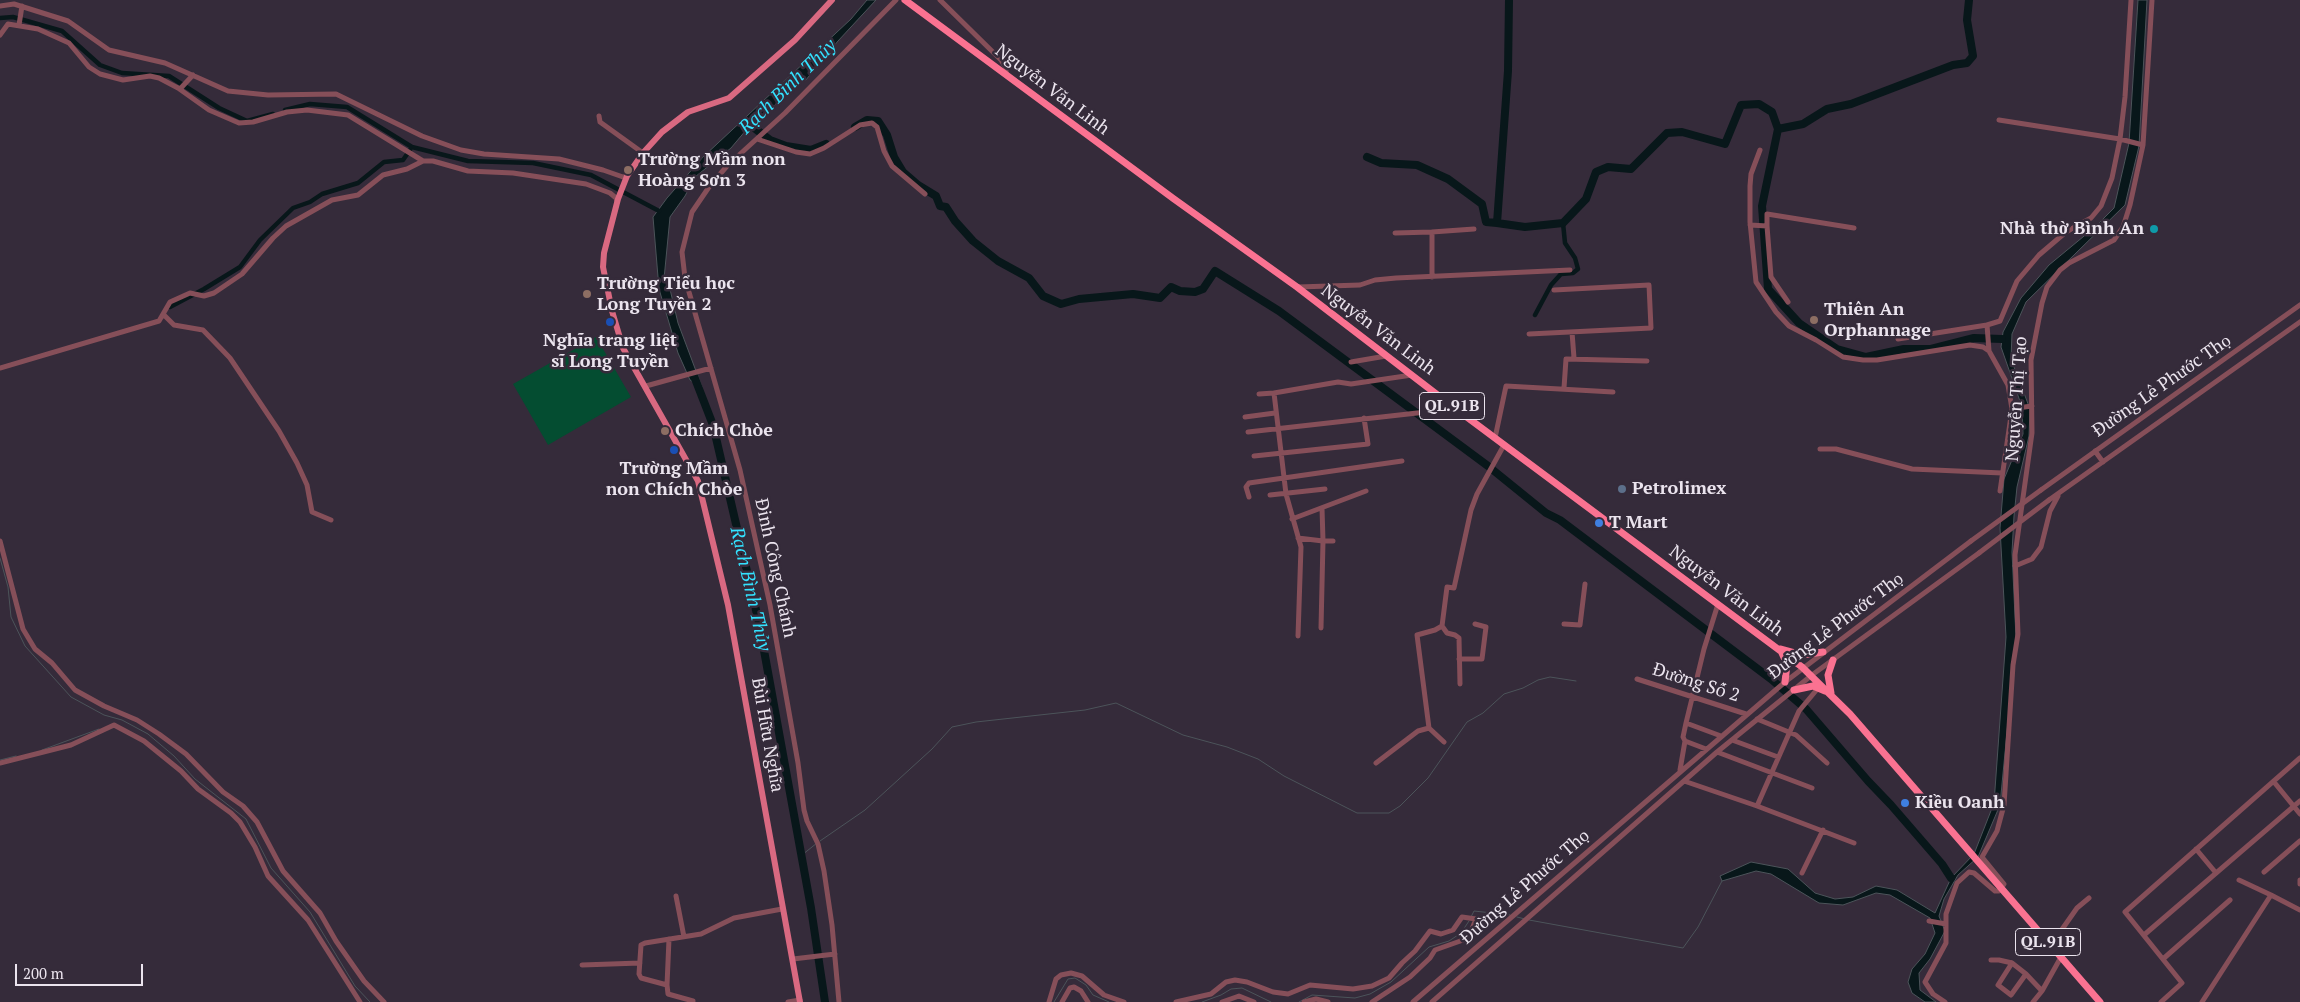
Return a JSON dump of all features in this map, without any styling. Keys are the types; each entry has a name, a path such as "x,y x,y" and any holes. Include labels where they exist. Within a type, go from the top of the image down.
{"highway":[{"name":"Nguyễn Văn Linh","path":"908,2 1174,199 1297,287 1448,403 1812,675 1819,686 1831,694 2100,1002"},
{"path":"1778,649 1802,654 1823,652"},
{"path":"1778,649 1788,664 1785,682"},
{"path":"1831,694 1828,675 1834,660"},
{"path":"1794,690 1819,686"}],"main road":[{"path":"626,178 643,153 662,132 688,112 729,98 795,40 832,0"},
{"name":"Bùi Hữu Nghĩa","path":"626,178 618,198 604,253 603,267 623,348 698,481 728,605 800,1001"}],"street":[{"name":"Đinh Công Chánh","path":"839,1002 826,888 817,842 804,810 774,626 740,470 684,278 682,252 692,212 708,186 896,0"},
{"path":"940,0 1001,60 1006,74"},
{"path":"1898,339 1987,327 2000,321 2017,281 2039,255 2066,232 2092,218 2101,206 2112,178 2121,140 2131,0"},
{"name":"Nguyễn Thị Tạo","path":"2001,889 2004,884 1982,858 1997,831 2004,805 2013,665 2018,634 2015,555 2025,472 2032,433 2031,360 2045,290 2060,270 2069,263 2114,240 2120,232 2130,205 2141,144 2152,0"},
{"path":"0,6 8,4 22,6 70,22 109,50 165,63 218,88 238,93 280,96 316,93 336,94 358,103 422,136 461,150 484,154 559,160 603,170 626,178"},
{"path":"19,24 22,6"},
{"path":"0,35 6,25 19,24 38,29 69,43 89,67 106,77 123,80 154,76 182,88 208,110 239,123 253,122 287,112 307,110 348,115 407,153 423,161 433,161 468,171 513,173 593,186 613,194 617,200 616,206"},
{"path":"182,88 192,77"},
{"path":"599,116 600,122 643,153"},
{"path":"1999,120 2141,144"},
{"path":"757,138 796,152 810,154 824,148 860,125 872,123 877,127 884,151 892,166 925,194"},
{"path":"1760,150 1751,174 1752,225 1758,288 1788,326 1816,340 1839,355 1872,361 1970,345 1989,349"},
{"path":"0,368 159,321 170,302 187,294 197,293 205,296 224,287 248,270 279,232 308,213 332,200 358,194 383,175 407,169 423,161"},
{"path":"1788,302 1771,277 1766,226 1767,211 1854,228"},
{"path":"1752,225 1766,226"},
{"path":"1396,233 1474,229"},
{"path":"1432,232 1432,277"},
{"path":"1297,287 1360,285 1375,280 1570,270"},
{"path":"1528,334 1651,328 1649,286 1554,290"},
{"name":"Đường Lê Phước Thọ","path":"1413,1002 1746,714 1802,668 1971,541 2300,304"},
{"path":"164,315 174,325 203,330 230,358 279,431 297,462 307,485 312,512 331,520"},
{"name":"Đường Lê Phước Thọ","path":"1432,1002 1684,781 1812,675 2049,500 2300,322"},
{"path":"1987,327 1989,349 2008,385 2012,409 2000,491"},
{"path":"1572,332 1574,358"},
{"path":"1351,362 1386,356"},
{"path":"1564,388 1566,359 1647,360"},
{"path":"646,386 711,368"},
{"path":"1259,394 1338,382 1351,384 1413,375"},
{"path":"1495,438 1505,387 1564,388 1613,392"},
{"path":"1274,393 1286,494 1301,551 1298,636"},
{"path":"1248,432 1426,412 1448,403"},
{"path":"2017,408 2031,406"},
{"path":"1246,417 1276,413"},
{"path":"1254,456 1368,444 1364,418"},
{"path":"1460,684 1458,638 1447,633 1442,626 1447,587 1454,588 1471,510 1477,494 1504,445"},
{"path":"1820,449 1836,449 1912,469 2002,473"},
{"path":"2095,451 2103,462"},
{"path":"1249,498 1247,484 1402,461"},
{"path":"1270,495 1325,489"},
{"path":"1292,519 1366,491"},
{"path":"2016,566 2028,562 2041,547 2052,507 2061,492"},
{"path":"1321,628 1322,508"},
{"path":"1298,538 1333,541"},
{"path":"0,541 23,629 34,649 52,664 75,690 104,706 137,720 154,731 186,754 223,792 243,806 257,822 275,861 316,908 364,981 384,1002"},
{"path":"1564,624 1580,625 1585,584"},
{"path":"1680,771 1685,741 1683,737 1692,695 1718,604"},
{"path":"1460,659 1482,659 1486,628 1476,624"},
{"path":"1442,626 1417,635 1417,639 1429,728 1444,742"},
{"name":"Đường Số 2","path":"1637,679 1692,695 1746,714"},
{"path":"1757,806 1770,772 1799,711 1819,686"},
{"name":"Đường Số 2","path":"1757,719 1796,734 1827,763"},
{"path":"1686,723 1721,736"},
{"path":"0,763 71,745 114,725 144,741 181,771 198,789 231,813 240,822 255,847 268,876 308,920 360,1002"},
{"path":"1376,763 1418,731 1429,728"},
{"path":"1732,740 1778,757"},
{"path":"1685,741 1706,749"},
{"path":"1718,752 1812,788"},
{"path":"2161,1002 2182,983 2125,912 2300,758"},
{"path":"1684,781 1823,830 1854,843"},
{"path":"2274,782 2300,814"},
{"path":"1660,788 1667,796"},
{"path":"2144,936 2300,802"},
{"path":"1802,873 1823,830"},
{"path":"2264,872 2300,841"},
{"path":"2196,849 2216,873"},
{"path":"1946,1002 1933,994 1925,982 1943,949 1946,936 1944,924 1948,907 1958,884 1966,872 1974,873 1995,891 2001,889"},
{"path":"2239,880 2300,910"},
{"path":"2202,1002 2271,895"},
{"path":"676,896 684,937"},
{"path":"2051,945 2077,908 2088,898"},
{"path":"2163,959 2230,900"},
{"path":"667,985 641,978 639,974 642,944 701,934 734,918 782,909"},
{"path":"1176,1002 1211,994 1226,982 1234,980 1247,982 1273,992 1288,994 1310,984 1346,988 1372,986 1389,978 1415,952 1430,932 1441,934 1449,932 1456,928 1462,917 1476,918 1466,939 1435,950 1430,958 1410,977 1372,1002"},
{"path":"1929,921 1944,924"},
{"path":"669,939 668,994 693,1001"},
{"path":"793,959 835,954"},
{"path":"1465,957 1474,966"},
{"path":"2033,1002 2042,991 2062,957"},
{"path":"1991,960 2012,963 2026,974 2042,991"},
{"path":"582,965 640,963"},
{"path":"2012,963 1998,985 2011,995 2026,974"},
{"path":"1048,1002 1056,979 1061,975 1071,973 1082,976 1104,995 1124,1002"},
{"path":"1062,1002 1070,988 1074,987 1081,991 1088,1002"},
{"path":"1222,1002 1240,996 1254,1002"},
{"path":"1304,1002 1316,1000 1328,1002"},
{"path":"788,1002 800,1001"}],"green space":[{"path":"596,337 631,397 548,445 513,384"}],"water":[{"name":"Rạch Bình Thủy","path":"867,0 876,0 838,41 805,81 793,86 780,101 752,123 731,148 695,177 685,196 670,217 664,279 669,285 678,323 702,387 690,380 678,353 659,289 653,217 703,157 851,19"},
{"path":"2138,0 2147,0 2139,146 2125,205 2026,302 2012,334 2011,359 2030,409 2029,436 2017,487 2014,516 2012,552 2016,638 2000,805 1978,857 1958,875 1944,899 1939,916 1945,931 1930,959 1919,973 1920,990 1936,1002 1925,1002 1912,993 1908,982 1912,969 1925,954 1935,933 1930,918 1890,895 1876,893 1843,905 1819,903 1771,874 1756,871 1722,881 1720,876 1751,862 1788,869 1815,893 1835,899 1853,897 1876,886 1897,890 1935,913 1951,878 1974,854 1994,803 2006,637 2000,528 2004,479 2023,434 2022,407 2001,347 2003,332 2021,298 2049,265 2095,227 2114,208 2129,143"}],"waterway":[{"path":"1509,0 1508,71 1497,223 1525,227 1563,223 1586,199 1596,172 1608,167 1631,169 1667,133 1682,132 1725,144 1741,105 1759,104 1772,112 1778,129"},
{"path":"1969,0 1967,20 1973,56 1967,63 1953,65 1851,104 1827,109 1803,124 1778,129 1762,206 1768,289 1799,323 1837,349 1866,357 1904,349 1931,349 1974,338 2002,339"},
{"path":"0,18 13,17 62,31 100,65 122,73 169,76 219,108 247,121 273,114"},
{"path":"285,110 310,104 347,107 412,147 468,161 533,163 591,175 659,211"},
{"path":"855,127 867,120 878,121 887,135 894,157 903,172 918,185 936,196 940,206 946,207 955,221 973,241 998,261 1029,278 1043,296 1061,304 1079,299 1133,294 1160,298 1171,287 1180,291 1195,292 1203,289 1215,271 1279,311 1488,466 1546,513 1560,520 1771,679 1806,709 1942,864 1951,878"},
{"path":"749,124 770,140 786,146 811,150 826,144"},
{"path":"170,307 240,267 260,240 293,208 310,202 322,194 358,183 384,162 403,160 410,150"},
{"path":"1367,157 1381,163 1417,165 1448,179 1482,204 1486,222 1497,223"},
{"path":"1535,315 1551,285 1561,274 1573,273 1578,269 1575,258 1565,243 1563,223"},
{"name":"Rạch Bình Thủy","path":"694,376 713,425 759,623 811,908 825,1002"},
{"path":"0,558 8,587 11,617 25,646 71,697 104,715 122,720 148,734 174,756 195,779 246,819 271,868 310,912 355,986 370,1002"},
{"path":"820,841 865,810 932,749 952,727 976,722 1085,710 1116,703 1183,735 1227,747 1258,759 1284,776 1357,813 1389,813 1400,806 1428,778 1467,722 1483,713 1504,694 1550,677 1576,681"},
{"path":"42,750 99,729"},
{"path":"0,760 16,756"},
{"path":"802,855 817,843"},
{"path":"1529,920 1683,948 1698,927 1722,881"},
{"path":"1471,917 1474,911 1510,915"},
{"path":"1517,917 1525,919"},
{"path":"1299,1002 1312,995 1355,998 1370,994 1391,982 1429,947 1449,941 1461,933 1469,921"},
{"path":"1054,1002 1068,979 1075,978 1086,985 1093,995 1109,1002"},
{"path":"1202,1002 1231,989 1242,988 1271,1002"}],"place":[{"name":"Trường Mầm non Hoàng Sơn 3","path":"628,170"},
{"name":"Nhà thờ Bình An","path":"2154,229"},
{"name":"Trường Tiểu học Long Tuyền 2","path":"587,294"},
{"name":"Thiên An Orphannage","path":"1814,320"},
{"name":"Nghĩa trang liệt sĩ Long Tuyền","path":"610,322"},
{"name":"Chích Chòe","path":"665,431"},
{"name":"Trường Mầm non Chích Chòe","path":"674,450"},
{"name":"Petrolimex","path":"1622,489"},
{"name":"T Mart","path":"1599,523"},
{"name":"Kiều Oanh","path":"1905,803"}]}
